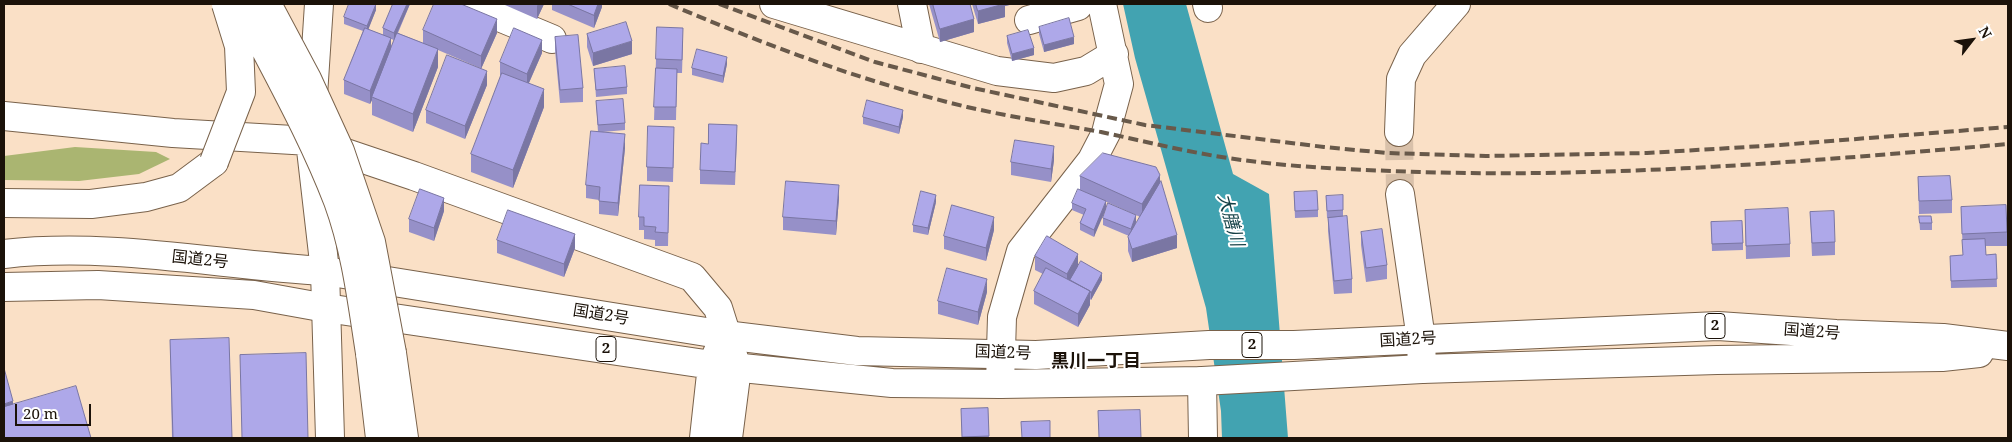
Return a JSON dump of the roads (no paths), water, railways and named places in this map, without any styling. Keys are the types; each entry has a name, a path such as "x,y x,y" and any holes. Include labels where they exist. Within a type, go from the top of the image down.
{"main road":[{"path":"4,203 91,204 146,197 179,188 214,162 241,92 239,46 226,4"},
{"path":"242,4 316,149 338,202 404,438"},
{"path":"267,4 307,80 340,151 371,242 381,353 380,438"},
{"path":"319,4 310,141 325,271 330,438"},
{"path":"468,4 552,39"},
{"path":"774,4 997,71 1054,78 1086,71 1114,54"},
{"path":"912,4 921,49"},
{"path":"1029,20 1078,6 1077,4"},
{"path":"1000,384 1002,317 1021,251 1092,160 1106,133 1119,84 1102,4"},
{"path":"1399,132 1401,79 1412,55 1456,4"},
{"path":"4,116 173,133 310,141 414,176 692,277 718,308 725,335 728,438"},
{"path":"1400,194 1421,339 1422,369"},
{"name":"国道2号","path":"4,254 25,252 127,252 325,271 725,335 857,351 1036,355 1209,345 1294,345 1718,326 1836,334 1943,338 2008,348"},
{"name":"国道2号","path":"4,287 98,285 254,295 326,308 725,367 892,383 1000,384 1206,380 1422,369 1717,360 1942,358 2008,348"},
{"path":"704,438 725,367"},
{"path":"1203,438 1206,380"}],"water":[{"name":"大膳川","path":"1123,4 1186,4 1233,174 1269,194 1288,438 1222,438 1221,411 1206,308 1135,58"}],"tunnel":[{"path":"1399,132 1400,194"}],"railway":[{"path":"669,4 816,62 929,97 984,111 1101,132 1189,151 1264,163 1420,172 1568,173 1715,167 2008,144"},
{"path":"719,4 875,62 973,88 1145,125 1324,147 1387,153 1486,156 1647,153 1780,145 2008,127"}],"district":[{"name":"黒川一丁目","path":"1096,362"}]}
